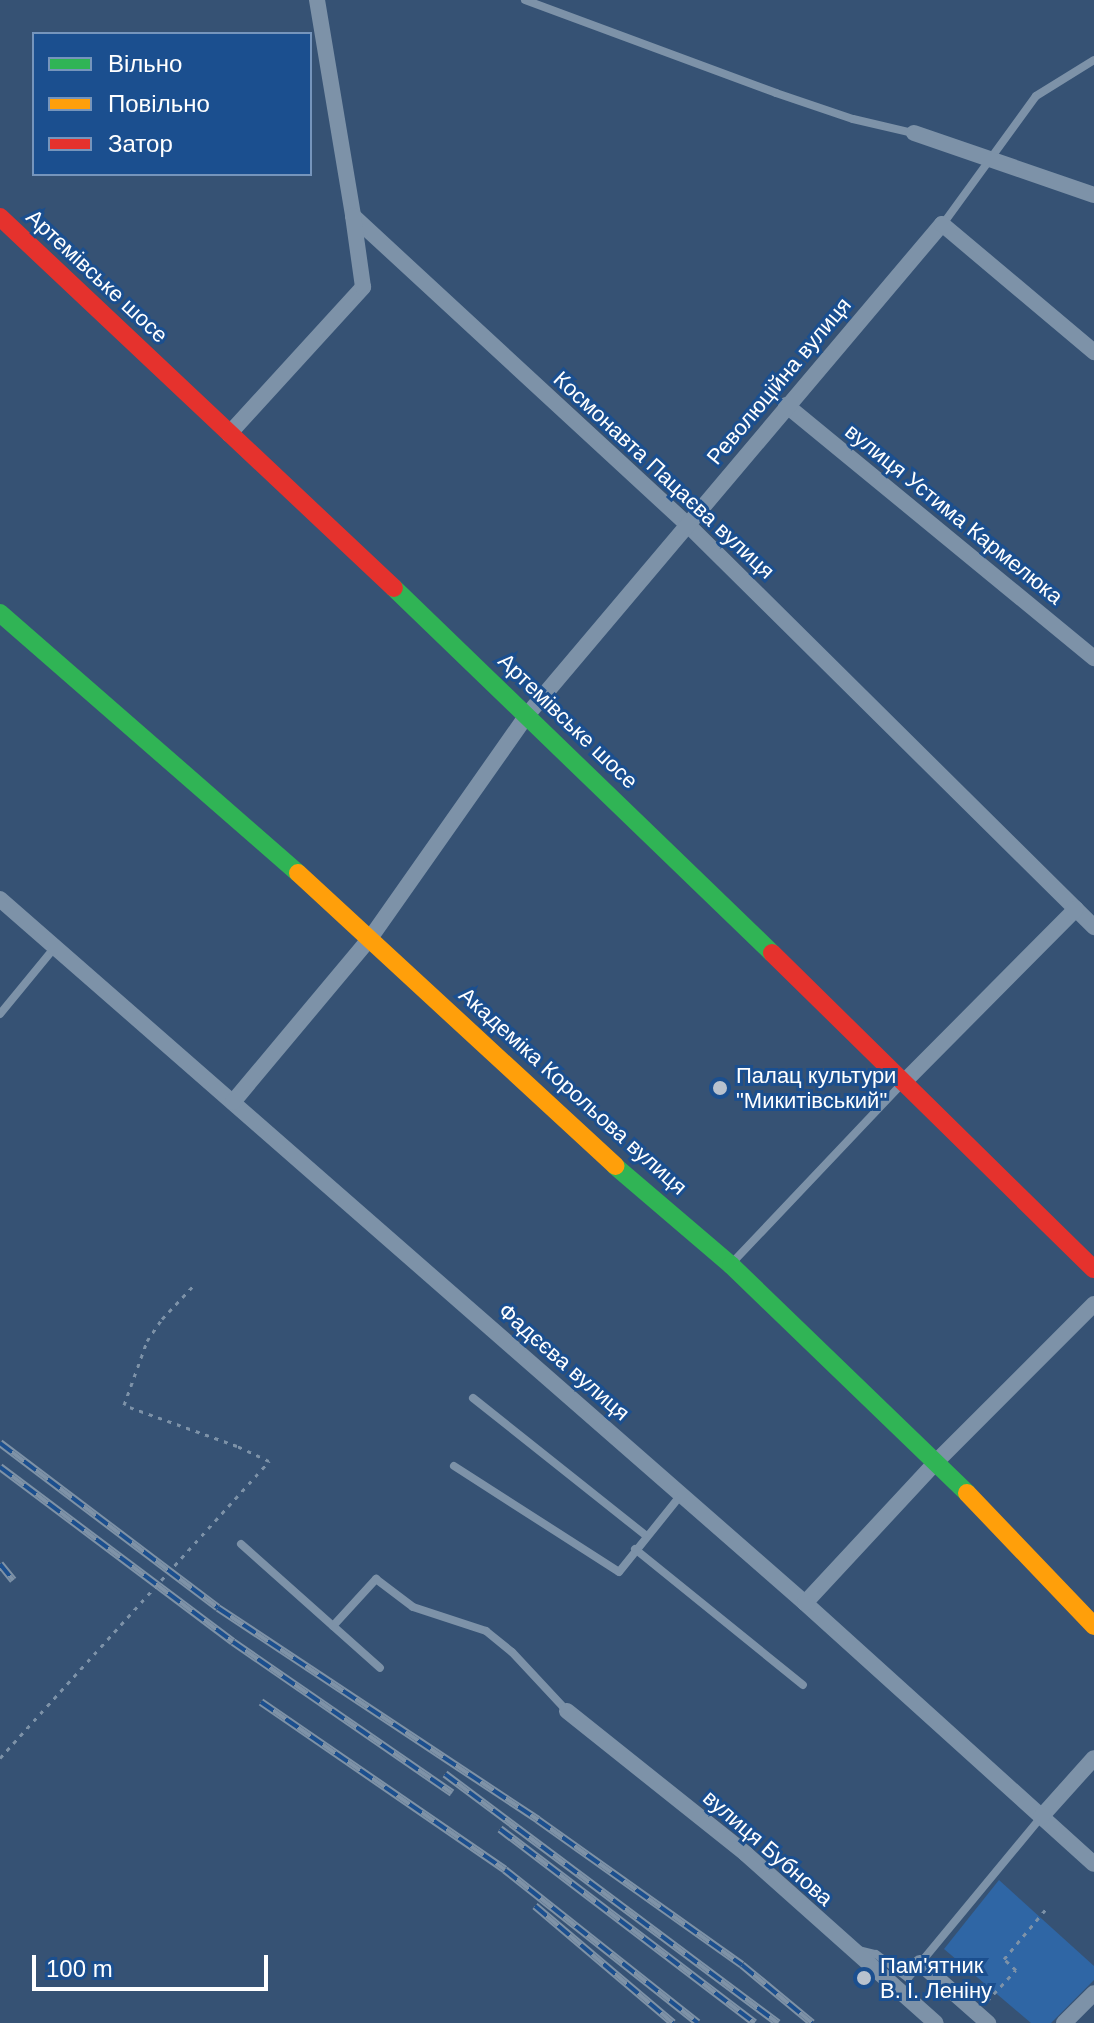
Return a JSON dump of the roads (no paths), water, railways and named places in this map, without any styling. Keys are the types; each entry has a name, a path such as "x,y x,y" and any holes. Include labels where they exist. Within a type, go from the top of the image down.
{"main road":[{"name":"Артемівське шосе","path":"0,217 528,714 1094,1269"},
{"name":"Академіка Корольова вулиця","path":"0,613 371,937 582,1138 731,1265 937,1461 1094,1626"}],"street":[{"path":"229,434 363,287 317,0"},
{"path":"914,133 1094,195"},
{"name":"Космонавта Пацаєва вулиця","path":"353,216 687,524 1094,927"},
{"path":"942,224 1094,352"},
{"name":"Революційна вулиця","path":"233,1102 371,937 528,714 942,224"},
{"name":"вулиця Устима Кармелюка","path":"786,405 1094,658"},
{"name":"Фадєєва вулиця","path":"0,899 805,1603 1094,1864"},
{"path":"904,1082 1076,909"},
{"path":"805,1603 937,1461 1094,1304"},
{"name":"вулиця Бубнова","path":"567,1711 746,1854 936,2023"},
{"path":"1041,1817 1094,1758"},
{"path":"920,1963 988,2023"},
{"path":"1064,2023 1094,1993"}],"lane":[{"path":"525,0 776,93 853,119 914,133"},
{"path":"942,224 1036,96 1094,60"},
{"path":"0,1014 55,947"},
{"path":"731,1265 904,1082"},
{"path":"473,1398 645,1535"},
{"path":"454,1466 619,1572 645,1535 682,1495"},
{"path":"241,1544 380,1668"},
{"path":"635,1549 803,1685"},
{"path":"333,1626 376,1579 413,1607 486,1631 512,1652 567,1711"},
{"path":"849,1948 876,1954 908,1978 1041,1817"}],"railway":[{"path":"0,1443 218,1608 538,1820 742,1965 812,2023"},
{"path":"0,1467 233,1642 452,1793"},
{"path":"0,1564 13,1580"},
{"path":"261,1702 505,1870 698,2023"},
{"path":"445,1774 778,2023"},
{"path":"500,1829 755,2023"},
{"path":"535,1906 673,2023"}],"place":[{"name":"Палац культури \"Микитівський\"","path":"720,1088"},
{"name":"Пам'ятник В. І. Леніну","path":"864,1978"}]}
